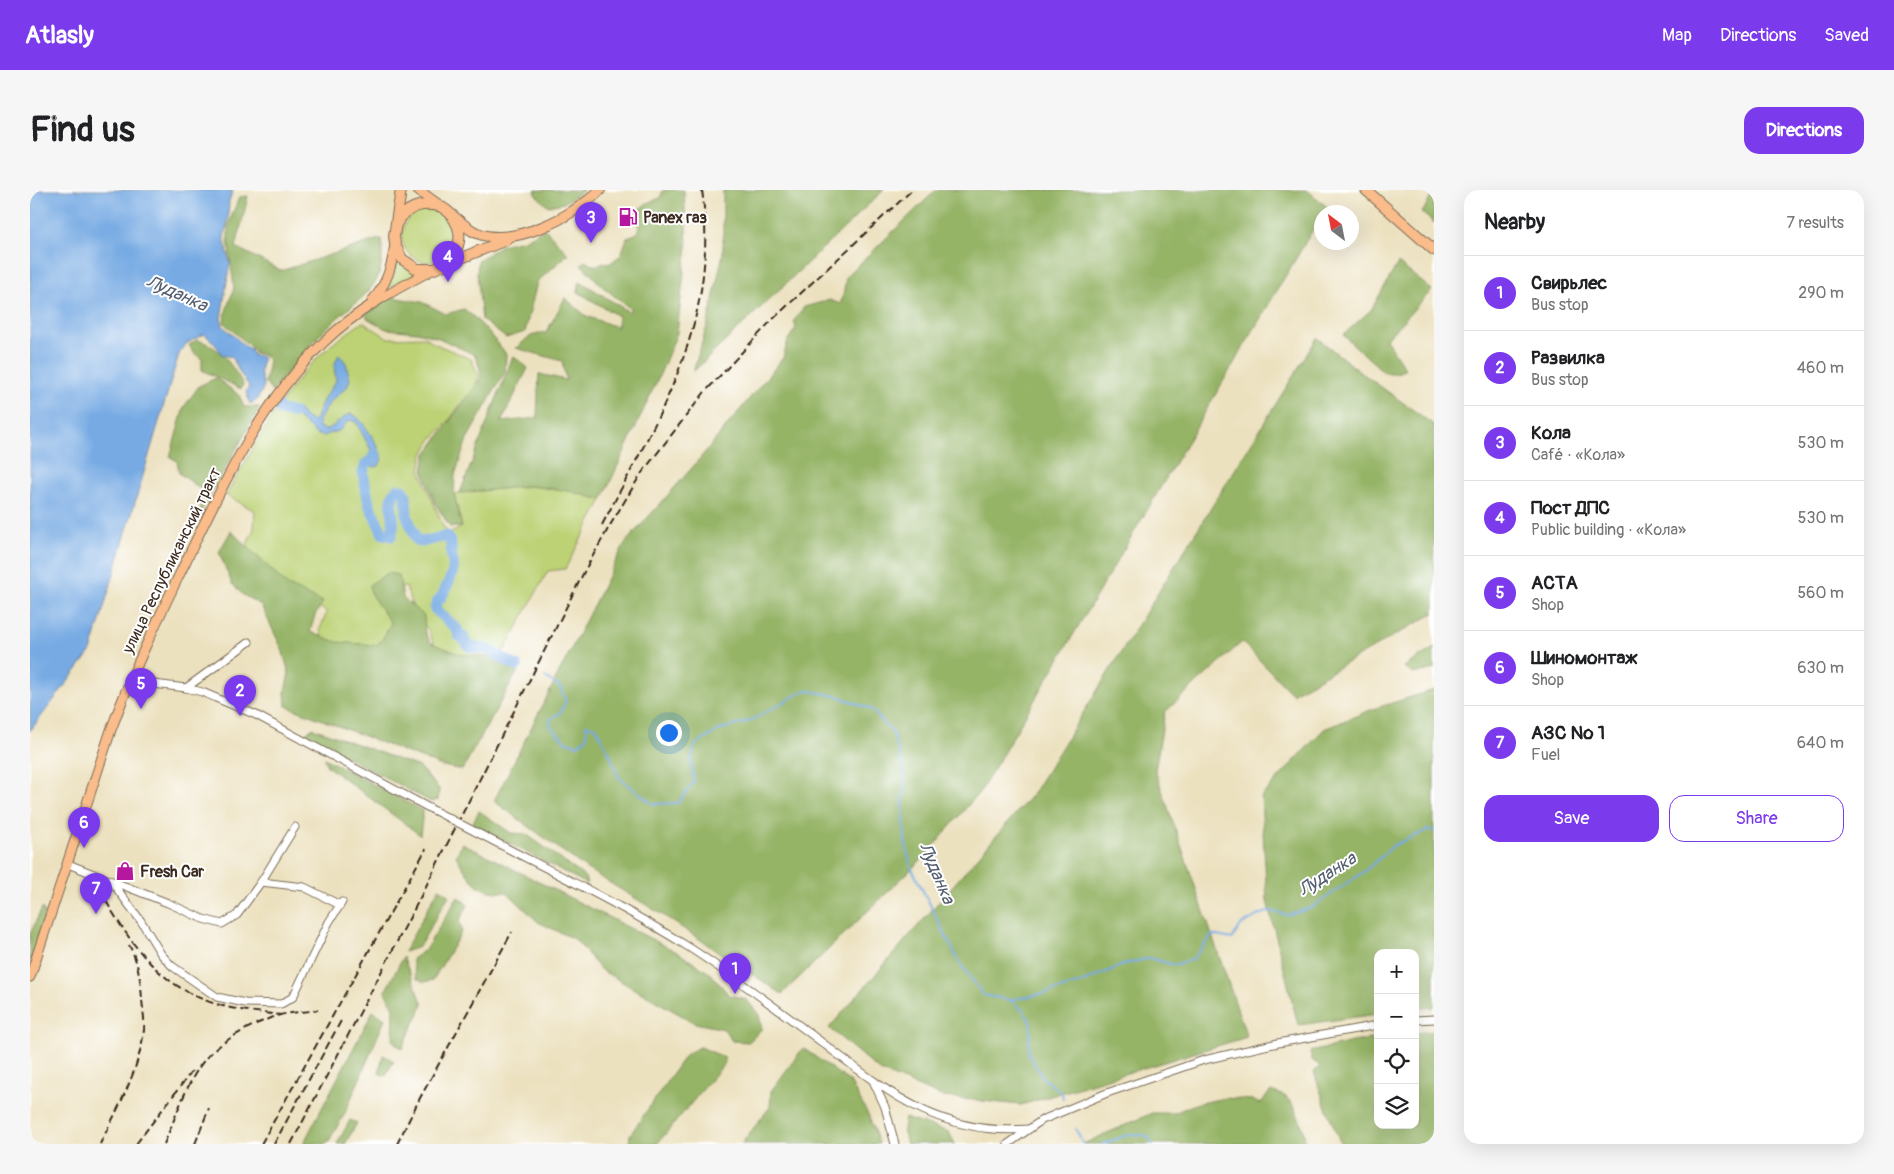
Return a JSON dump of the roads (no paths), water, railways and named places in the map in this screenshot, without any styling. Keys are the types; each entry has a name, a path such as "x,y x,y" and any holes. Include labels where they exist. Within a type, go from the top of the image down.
{"highway":[{"path":"401,190 395,228 395,244 402,259 409,265 417,268 434,269 569,214 600,190"},
{"path":"418,190 475,232 484,236 498,238 519,235"},
{"path":"1366,190 1434,250"},
{"path":"395,228 403,214 416,206 431,204 438,206"},
{"path":"446,264 453,257 460,240 459,231 451,215"}],"main road":[{"path":"365,308 378,294 386,281 392,265 395,244"},
{"path":"365,308 434,269"},
{"name":"улица Республиканский тракт","path":"30,977 125,691 227,479 264,416 293,376 318,348 365,308"}],"street":[{"path":"186,688 249,642"},
{"path":"136,665 139,675 146,683"},
{"path":"125,691 136,684 146,683 186,688 202,692 256,715 614,904 689,948 748,987 874,1083 900,1100 930,1115 958,1124 983,1129 1013,1131 1029,1129"},
{"path":"68,864 168,903 203,919 222,924 237,915 261,882 295,827"},
{"path":"111,881 141,921 161,954 172,966 217,997 245,1003 281,1004 293,997 329,922 341,904 304,887 261,882"},
{"path":"1419,1020 1434,1019"},
{"path":"1008,1144 1042,1120 1107,1093 1204,1060 1278,1042 1374,1026"},
{"path":"874,1083 885,1107 895,1144"}],"water":[{"path":"30,190 233,190 229,201 228,220 224,237 230,263 221,318 223,326 246,347 251,349 253,355 263,357 260,373 264,386 257,400 250,404 246,392 249,386 232,357 222,355 214,343 204,334 187,343 179,354 91,651 30,731"},
{"path":"339,354 346,363 350,380 347,387 330,402 318,422 319,427 325,430 351,414 355,416 370,433 381,454 382,459 379,466 372,466 375,463 374,460 366,464 371,450 356,422 349,420 340,430 324,436 317,435 295,415 281,414 280,410 298,409 306,418 312,421 315,420 324,398 336,381 334,366"}],"waterway":[{"name":"Луданка","path":"277,405 280,410 294,413"},
{"name":"Луданка","path":"375,453 376,456 366,464 363,473 369,504 383,534 391,536 393,530 391,507 393,495 397,489 403,490 406,496 407,516 416,539 421,542 447,536 450,543 454,566 453,572 435,609 457,629 459,636 463,636 469,646 489,650 517,666"},
{"name":"Луданка","path":"545,677 560,687 566,701 560,713 550,719 551,727 566,742 578,745 587,737 586,725 596,727 611,757 618,777 653,804 678,803 694,782 691,761 695,745 719,730 750,721 805,690 837,696 871,709 893,733 905,775 903,803 905,841 911,867 959,962 983,995 1010,1000 1046,993 1081,983 1125,964 1150,958 1174,965 1193,959 1212,935 1232,939 1241,925 1257,916 1270,911 1288,915 1311,908 1366,870 1394,845 1428,830 1434,831"},
{"path":"1011,1001 1024,1011 1031,1023 1028,1053 1043,1078 1062,1093 1063,1099"},
{"path":"1076,1129 1083,1144"},
{"path":"1103,1144 1130,1134 1148,1136 1152,1144"}],"railway":[{"path":"602,525 664,405 694,325 702,282 705,238 702,190"},
{"path":"291,1144 420,898 585,570 641,474 704,393 772,320 912,190"},
{"path":"261,1144 426,849"},
{"path":"94,880 134,944 166,978 186,991 209,1002 236,1009 281,1015"},
{"path":"397,1144 420,1098 512,932"},
{"path":"100,1144 133,1075 144,1030 140,978 137,964 129,945"},
{"path":"164,1144 194,1075 200,1065 214,1050 241,1032 271,1018 285,1014 318,1010"},
{"path":"274,1144 342,1019"},
{"path":"136,1144 192,1071"},
{"path":"195,1144 209,1108"}],"place":[{"name":"Panex газ","path":"628,217"},
{"name":"Кола","path":"591,243"},
{"name":"Пост ДПС","path":"448,282"},
{"name":"АСТА","path":"141,709"},
{"name":"Развилка","path":"240,716"},
{"name":"Шиномонтаж","path":"84,848"},
{"name":"Fresh Car","path":"125,871"},
{"name":"АЗС № 1","path":"96,914"},
{"name":"Свирьлес","path":"735,994"}]}
